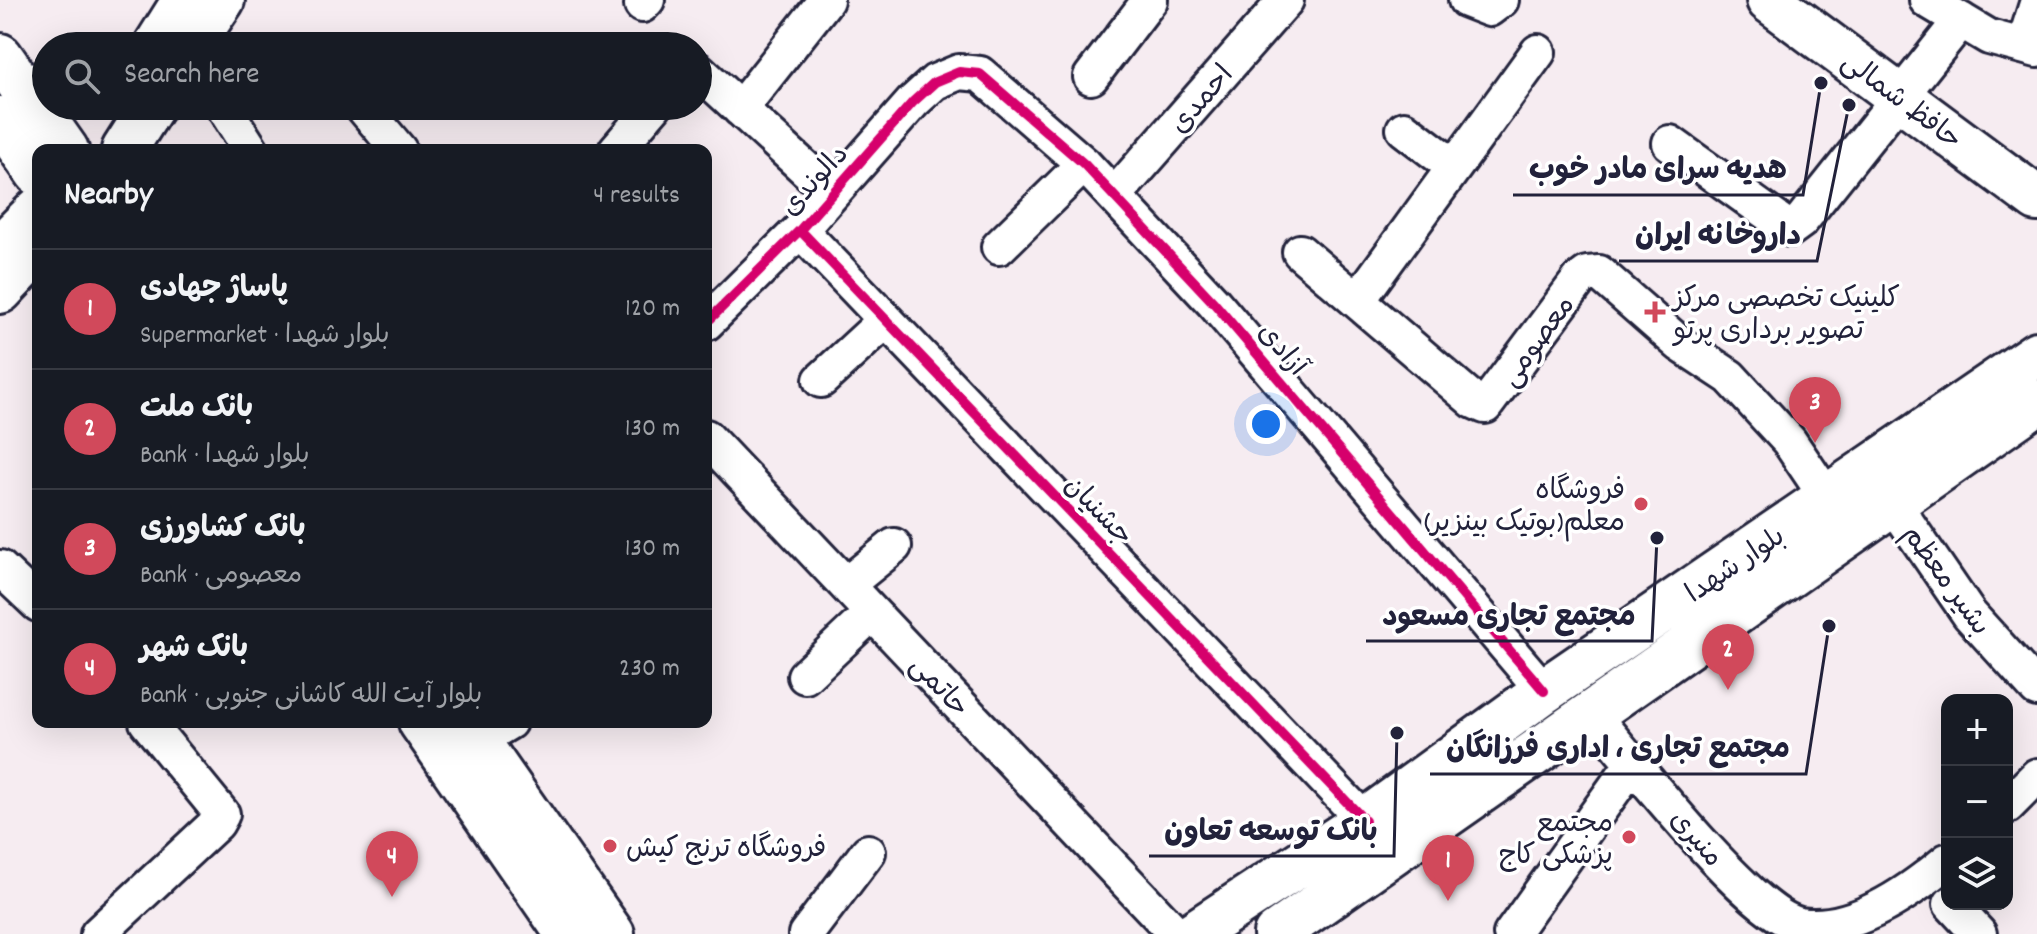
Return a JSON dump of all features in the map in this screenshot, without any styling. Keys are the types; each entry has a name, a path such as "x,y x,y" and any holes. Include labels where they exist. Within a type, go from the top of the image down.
{"main road":[{"path":"165,32 185,0"},
{"path":"200,32 222,0"},
{"name":"حافظ شمالی","path":"1769,0 2037,199"},
{"path":"0,56 32,102"},
{"path":"0,119 32,164"},
{"path":"45,120 62,144"},
{"path":"94,144 109,120"},
{"path":"128,144 143,120"},
{"path":"0,248 32,216"},
{"path":"0,291 32,257"},
{"name":"بلوار شهدا","path":"1193,934 1365,821 1544,691 2037,354"},
{"name":"بلوار شهدا","path":"1276,934 2037,402"},
{"path":"425,728 568,934"},
{"path":"483,728 612,934"}],"street":[{"path":"740,109 826,0"},
{"path":"1091,77 1150,0"},
{"name":"احمدی","path":"1114,196 1286,0"},
{"path":"1466,0 1489,9 1501,0"},
{"path":"1927,0 1989,37 2030,48 2037,4"},
{"path":"1670,143 1790,229 1801,221 1961,20"},
{"path":"1358,300 1538,52"},
{"name":"آزادی","path":"959,72 980,74 1084,164 1224,315 1544,691"},
{"name":"دالوندی","path":"712,317 800,230 913,102 935,82 959,72"},
{"path":"712,83 832,193"},
{"path":"232,120 247,144"},
{"path":"374,120 394,144"},
{"path":"621,144 642,120"},
{"path":"1404,129 1454,167"},
{"path":"999,247 1084,164"},
{"name":"جشنیان","path":"800,230 1365,821"},
{"name":"معصومی","path":"1300,252 1474,401 1485,406 1579,280 1587,274 1599,273 1680,344 1730,377 1789,441 1828,499"},
{"path":"821,380 886,320"},
{"name":"حاتمی","path":"712,443 1176,934"},
{"name":"بشیر معظم","path":"1893,503 1969,614 2037,689"},
{"path":"846,585 894,546"},
{"path":"0,568 32,598"},
{"path":"805,676 872,613"},
{"name":"منیری","path":"1591,714 1740,886 1778,917 1799,925 1829,929"},
{"path":"98,934 217,823 222,814 152,728"},
{"path":"1513,933 1633,763"},
{"path":"2013,800 2037,776"},
{"path":"806,934 868,852"},
{"path":"1829,929 1897,897 1941,886"},
{"path":"1961,910 1979,934"}],"cycle path":[{"path":"712,317 800,230 913,102 935,82 959,72 980,74 1084,164 1214,303 1544,691"},
{"path":"800,230 1365,821"}],"place":[{"name":"هدیه سرای مادر خوب","path":"1821,83"},
{"name":"داروخانه ایران","path":"1849,105"},
{"name":"کلینیک تخصصی مرکز تصویر برداری پرتو","path":"1655,312"},
{"name":"بانک کشاورزی","path":"1815,443"},
{"name":"فروشگاه معلم(بوتیک بینزیر)","path":"1641,504"},
{"name":"مجتمع تجاری مسعود","path":"1657,538"},
{"name":"مجتمع تجاری ، اداری فرزانگان","path":"1829,626"},
{"name":"بانک ملت","path":"1728,690"},
{"name":"بانک توسعه تعاون","path":"1397,733"},
{"name":"مجتمع پزشکی کاج","path":"1629,837"},
{"name":"فروشگاه ترنج کیش","path":"610,846"},
{"name":"بانک شهر","path":"392,897"},
{"name":"پاساژ جهادی","path":"1448,901"}]}
